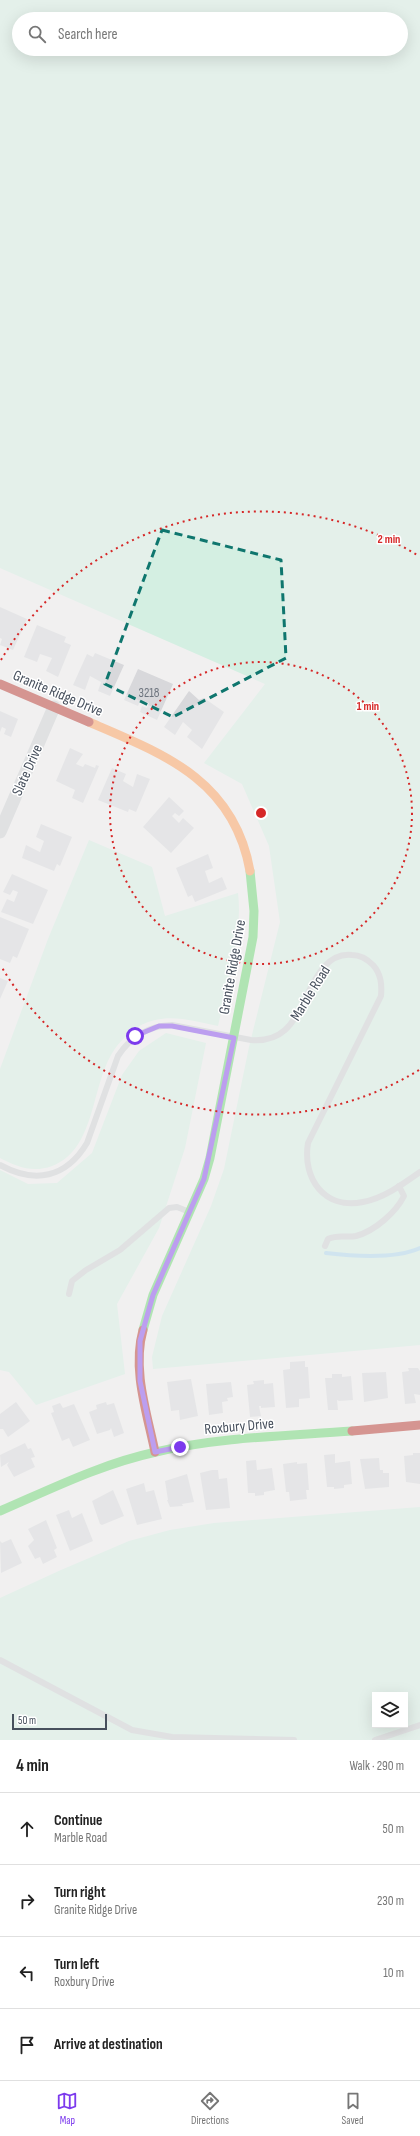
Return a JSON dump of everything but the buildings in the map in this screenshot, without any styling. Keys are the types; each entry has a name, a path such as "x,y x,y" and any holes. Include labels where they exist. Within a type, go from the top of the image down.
{"street":[{"name":"Granite Ridge Drive","path":"0,684 148,747 177,763 206,786 222,804 234,824 251,866 255,915 253,937 210,1158 204,1179 191,1212 153,1295 140,1341 140,1381 155,1452"},
{"name":"Slate Drive","path":"0,832 54,707"},
{"name":"Roxbury Drive","path":"0,1511 95,1470 155,1452 202,1443 420,1425"}],"lane":[{"name":"Marble Road","path":"0,1165 18,1173 32,1176 46,1175 69,1166 87,1143 118,1056 125,1045 146,1030 159,1026 172,1026 234,1038 262,1041 275,1037 285,1030 293,1021 319,973 328,962 338,956 347,954 358,955 369,960 380,975 382,986 380,996 311,1138 306,1156 308,1170 313,1183 321,1192 341,1202 352,1204 364,1202 399,1186 420,1172"},
{"path":"325,1246 328,1239 338,1235 356,1236 387,1218 400,1204 404,1196 399,1186"},
{"path":"69,1294 72,1281 86,1270 120,1250 169,1208 177,1207 191,1212"},
{"path":"0,1660 132,1730 172,1737 294,1740"},
{"path":"375,1740 420,1725"}],"highlighted area":[{"path":"162,530 281,560 286,658 173,717 105,684"}],"green space":[{"path":"0,0 420,0 420,1345 153,1369 152,1357 162,1316 211,1206 224,1169 249,1047 280,922 269,846 242,784 204,763 265,684 0,568"},
{"path":"89,840 152,867 165,916 238,893 238,926 233,960 218,1026 171,1018 148,1022 135,1029 123,1039 110,1057 104,1071 90,1119 84,1134 76,1147 66,1158 52,1166 38,1169 25,1168 0,1158 0,1069 48,939"},
{"path":"166,1033 206,1043 185,1148 159,1228 117,1304 125,1374 36,1405 9,1372 0,1370 0,1170 28,1184 57,1183 92,1153 122,1075 139,1051"},
{"path":"420,1507 420,1740 0,1740 0,1598 129,1541 170,1530 214,1523"}],"waterway":[{"path":"326,1253 374,1256 399,1254 420,1248"}],"traffic: fast":[{"path":"143,1330 153,1295 204,1179 210,1158 253,937 254,911 250,871"},
{"path":"0,1511 96,1470 156,1452 229,1440 352,1431"}],"traffic: slow":[{"path":"89,722 144,746 169,759 192,774 212,792 229,814 242,840 250,871"}],"traffic: jam":[{"path":"0,684 89,722"},
{"path":"143,1330 140,1345 140,1375 145,1407 155,1452"},
{"path":"352,1431 420,1425"}],"route":[{"path":"135,1036 146,1030 159,1026 172,1026 234,1038 210,1158 204,1179 153,1295 144,1320 140,1341 140,1381 155,1452 180,1447"}]}
